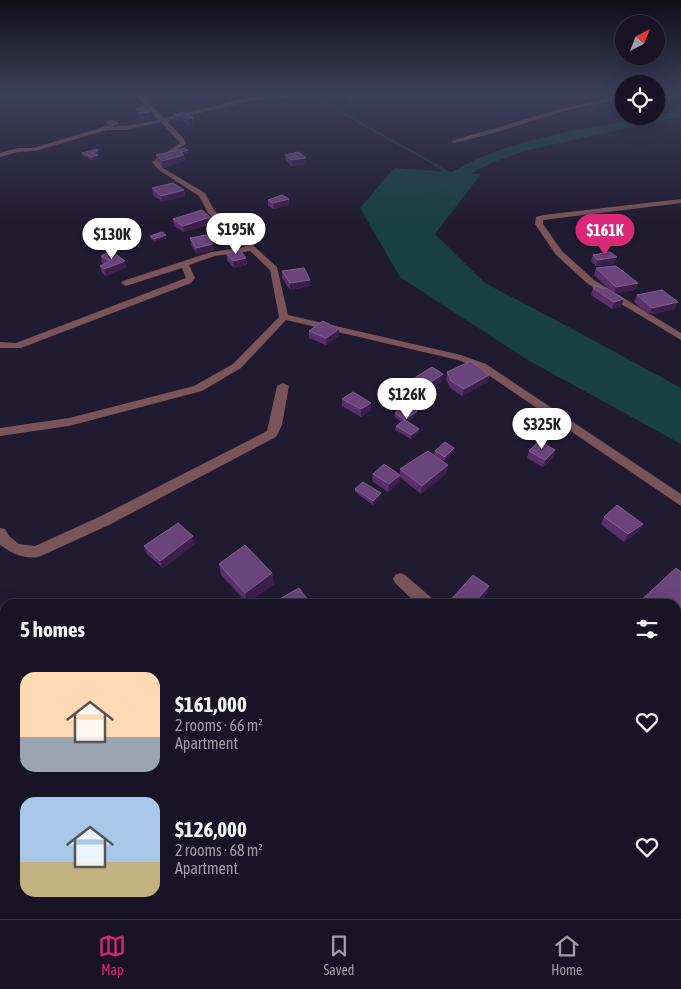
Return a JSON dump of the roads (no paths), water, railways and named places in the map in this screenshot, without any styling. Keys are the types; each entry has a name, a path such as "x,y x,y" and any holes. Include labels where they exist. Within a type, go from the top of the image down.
{"street":[{"path":"0,155 18,150 33,150 77,137"},
{"path":"180,137 183,144 155,162 202,195 211,210 274,269 284,317"},
{"path":"454,141 473,137"},
{"path":"681,201 543,217 539,220 539,224 559,253 591,282 681,338"},
{"path":"126,283 214,254 252,249"},
{"path":"0,345 17,346 188,281 190,278 184,263"},
{"path":"0,432 69,422 198,389 237,366 284,317"},
{"path":"284,317 461,358 482,366 681,501"},
{"path":"0,532 4,540 16,549 36,552 104,521 272,434 276,425 283,386"},
{"path":"400,579 422,599"}],"waterway":[{"path":"385,137 438,166"},
{"path":"433,191 460,173 489,159 520,148 567,137"},
{"path":"435,165 451,174"}]}
